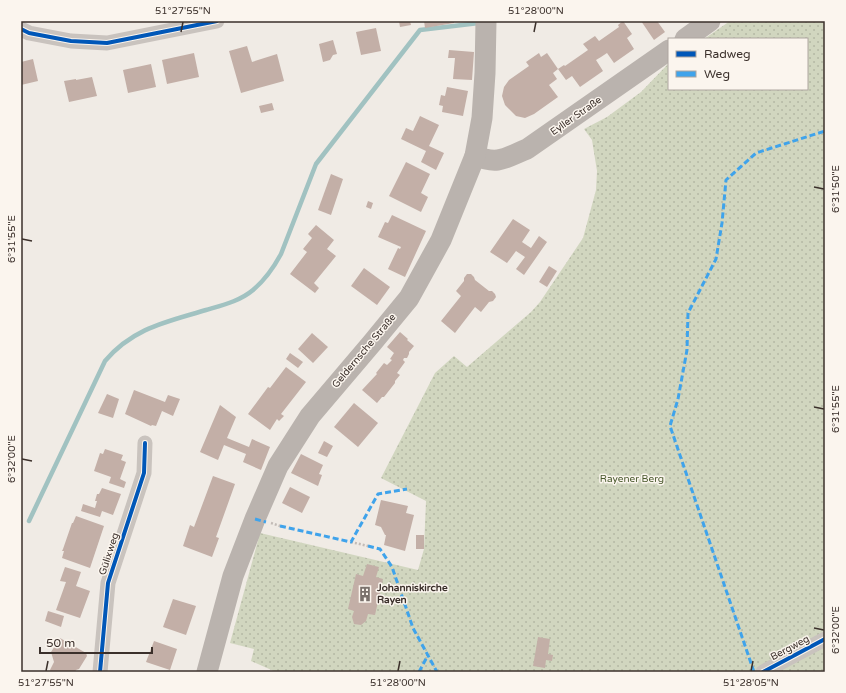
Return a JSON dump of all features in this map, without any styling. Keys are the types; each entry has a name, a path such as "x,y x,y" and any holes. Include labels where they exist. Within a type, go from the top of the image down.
{"main road":[{"name":"Geldernsche Straße","path":"207,672 233,576 254,519 278,466 310,416 409,298 441,240 475,156 482,118 486,21"},
{"path":"686,38 710,21"},
{"name":"Eyller Straße","path":"475,156 488,160 501,160 527,149 668,51"}],"street":[{"path":"21,29 29,33 71,41 107,43 217,21"},
{"name":"Gülixweg","path":"100,672 108,583 144,473 145,443"},
{"name":"Bergweg","path":"763,672 825,639"}],"path":[{"path":"351,542 368,546"}],"green space":[{"name":"Rayener Berg","path":"730,21 825,21 825,672 276,672 251,661 254,649 230,643 260,533 418,570 424,549 426,501 381,478 435,373 454,356 467,367 531,312 540,302 583,238 596,190 597,171 592,140 584,129 607,117 641,92 668,64 668,90 808,90 808,38 705,38"}],"building":[{"path":"399,21 410,21 411,25 400,27"},
{"path":"424,21 454,21 454,23 425,28"},
{"path":"623,21 632,34 627,38 634,49 614,63 607,53 596,60 603,71 580,87 572,76 566,80 558,69 564,65 565,66 588,50 583,44 595,36 599,41 619,27 618,25"},
{"path":"641,21 657,21 665,32 654,40"},
{"path":"376,28 381,51 361,55 356,32"},
{"path":"333,40 337,54 333,55 330,60 323,62 319,44"},
{"path":"247,46 252,62 277,54 284,81 241,93 229,51"},
{"path":"449,50 474,52 472,80 453,79 455,58 448,58"},
{"path":"194,53 199,77 167,84 162,60"},
{"path":"539,53 541,57 547,53 558,69 553,73 557,79 549,85 558,97 534,114 525,118 516,116 505,105 502,96 504,87 509,80 529,66 526,62"},
{"path":"33,59 38,81 21,85 21,62"},
{"path":"151,64 156,87 128,93 123,70"},
{"path":"92,77 97,96 69,102 64,81"},
{"path":"447,87 468,91 463,116 442,112 443,106 439,105 441,95 445,96"},
{"path":"272,103 274,110 261,113 259,106"},
{"path":"420,116 439,125 429,146 444,153 436,170 421,162 426,151 401,139 406,128 413,131"},
{"path":"406,162 430,174 421,193 428,197 421,212 389,196"},
{"path":"331,174 343,179 331,215 318,210"},
{"path":"368,201 373,203 371,209 366,207"},
{"path":"392,215 426,231 405,277 388,269 398,248 400,249 401,247 378,237 385,222 388,223"},
{"path":"513,219 530,230 522,242 531,248 539,236 547,242 524,275 516,269 525,257 516,251 507,263 490,252"},
{"path":"316,225 334,240 327,249 336,256 314,283 319,288 315,293 290,274 307,252 303,249 312,238 308,234"},
{"path":"549,266 557,271 547,287 539,282"},
{"path":"364,268 390,287 377,305 351,286"},
{"path":"467,274 471,274 475,280 489,291 492,291 496,297 493,301 489,302 481,312 475,307 455,333 441,321 461,296 456,291 464,281"},
{"path":"400,332 414,346 409,352 407,358 404,358 403,360 405,362 397,373 400,375 395,383 377,403 362,390 377,374 376,373 384,363 387,365 392,360 390,359 394,353 387,347"},
{"path":"312,333 328,347 313,363 298,349"},
{"path":"290,353 303,362 298,368 286,359"},
{"path":"286,367 306,382 281,414 284,416 279,421 277,419 270,430 248,414 268,387 270,388"},
{"path":"134,390 165,402 168,395 180,399 173,416 162,411 156,426 151,426 125,414"},
{"path":"107,394 119,399 113,418 98,413"},
{"path":"354,403 378,423 358,447 334,427"},
{"path":"220,405 236,417 227,438 249,447 252,439 270,447 261,470 243,462 246,454 224,445 218,460 200,452"},
{"path":"324,441 333,446 327,457 318,453"},
{"path":"105,449 123,455 121,460 126,462 120,479 126,482 124,488 109,483 111,477 94,471 100,453 103,454"},
{"path":"301,454 323,465 319,474 322,475 318,486 291,473"},
{"path":"213,476 235,484 216,537 219,538 212,557 183,546 190,525 194,527"},
{"path":"290,487 310,497 302,513 282,503"},
{"path":"102,488 121,494 113,515 102,511 100,517 81,511 83,504 95,508 97,494 99,494"},
{"path":"381,500 408,506 406,513 414,515 405,551 384,545 386,535 381,527 375,525"},
{"path":"76,516 104,526 90,568 62,558 64,551 62,551"},
{"path":"416,535 424,535 424,549 416,549"},
{"name":"Johanniskirche Rayen","path":"367,564 379,567 376,577 383,579 375,615 368,614 366,621 361,625 354,624 352,617 354,611 348,609 356,574 363,576"},
{"path":"65,567 81,572 76,586 90,591 80,618 56,610 66,582 60,581"},
{"path":"173,599 196,606 186,635 163,627"},
{"path":"48,611 64,616 61,627 45,621"},
{"path":"538,637 550,639 548,654 553,655 552,661 546,660 545,668 533,666"},
{"path":"60,638 86,653 87,656 79,669 75,672 51,672 50,670 54,662 51,652"},
{"path":"154,641 177,649 170,670 146,662"}],"waterway":[{"path":"29,521 105,361 127,341 151,328 231,302 248,294 257,286 269,273 281,254 316,164 420,30 479,23"}],"marked path":[{"path":"754,672 670,426 678,399 687,350 688,313 716,259 722,223 726,180 756,153 825,131"},
{"path":"280,526 351,542 378,494 407,489"},
{"path":"255,519 266,522"},
{"path":"368,546 380,549 392,567 413,628 437,672"},
{"path":"419,672 428,655"}],"cycle path":[{"path":"21,29 29,33 71,41 107,43 217,21"},
{"path":"100,672 108,583 144,473 145,443"},
{"path":"763,672 825,639"}],"place":[{"name":"Johanniskirche Rayen","path":"365,594"}]}
